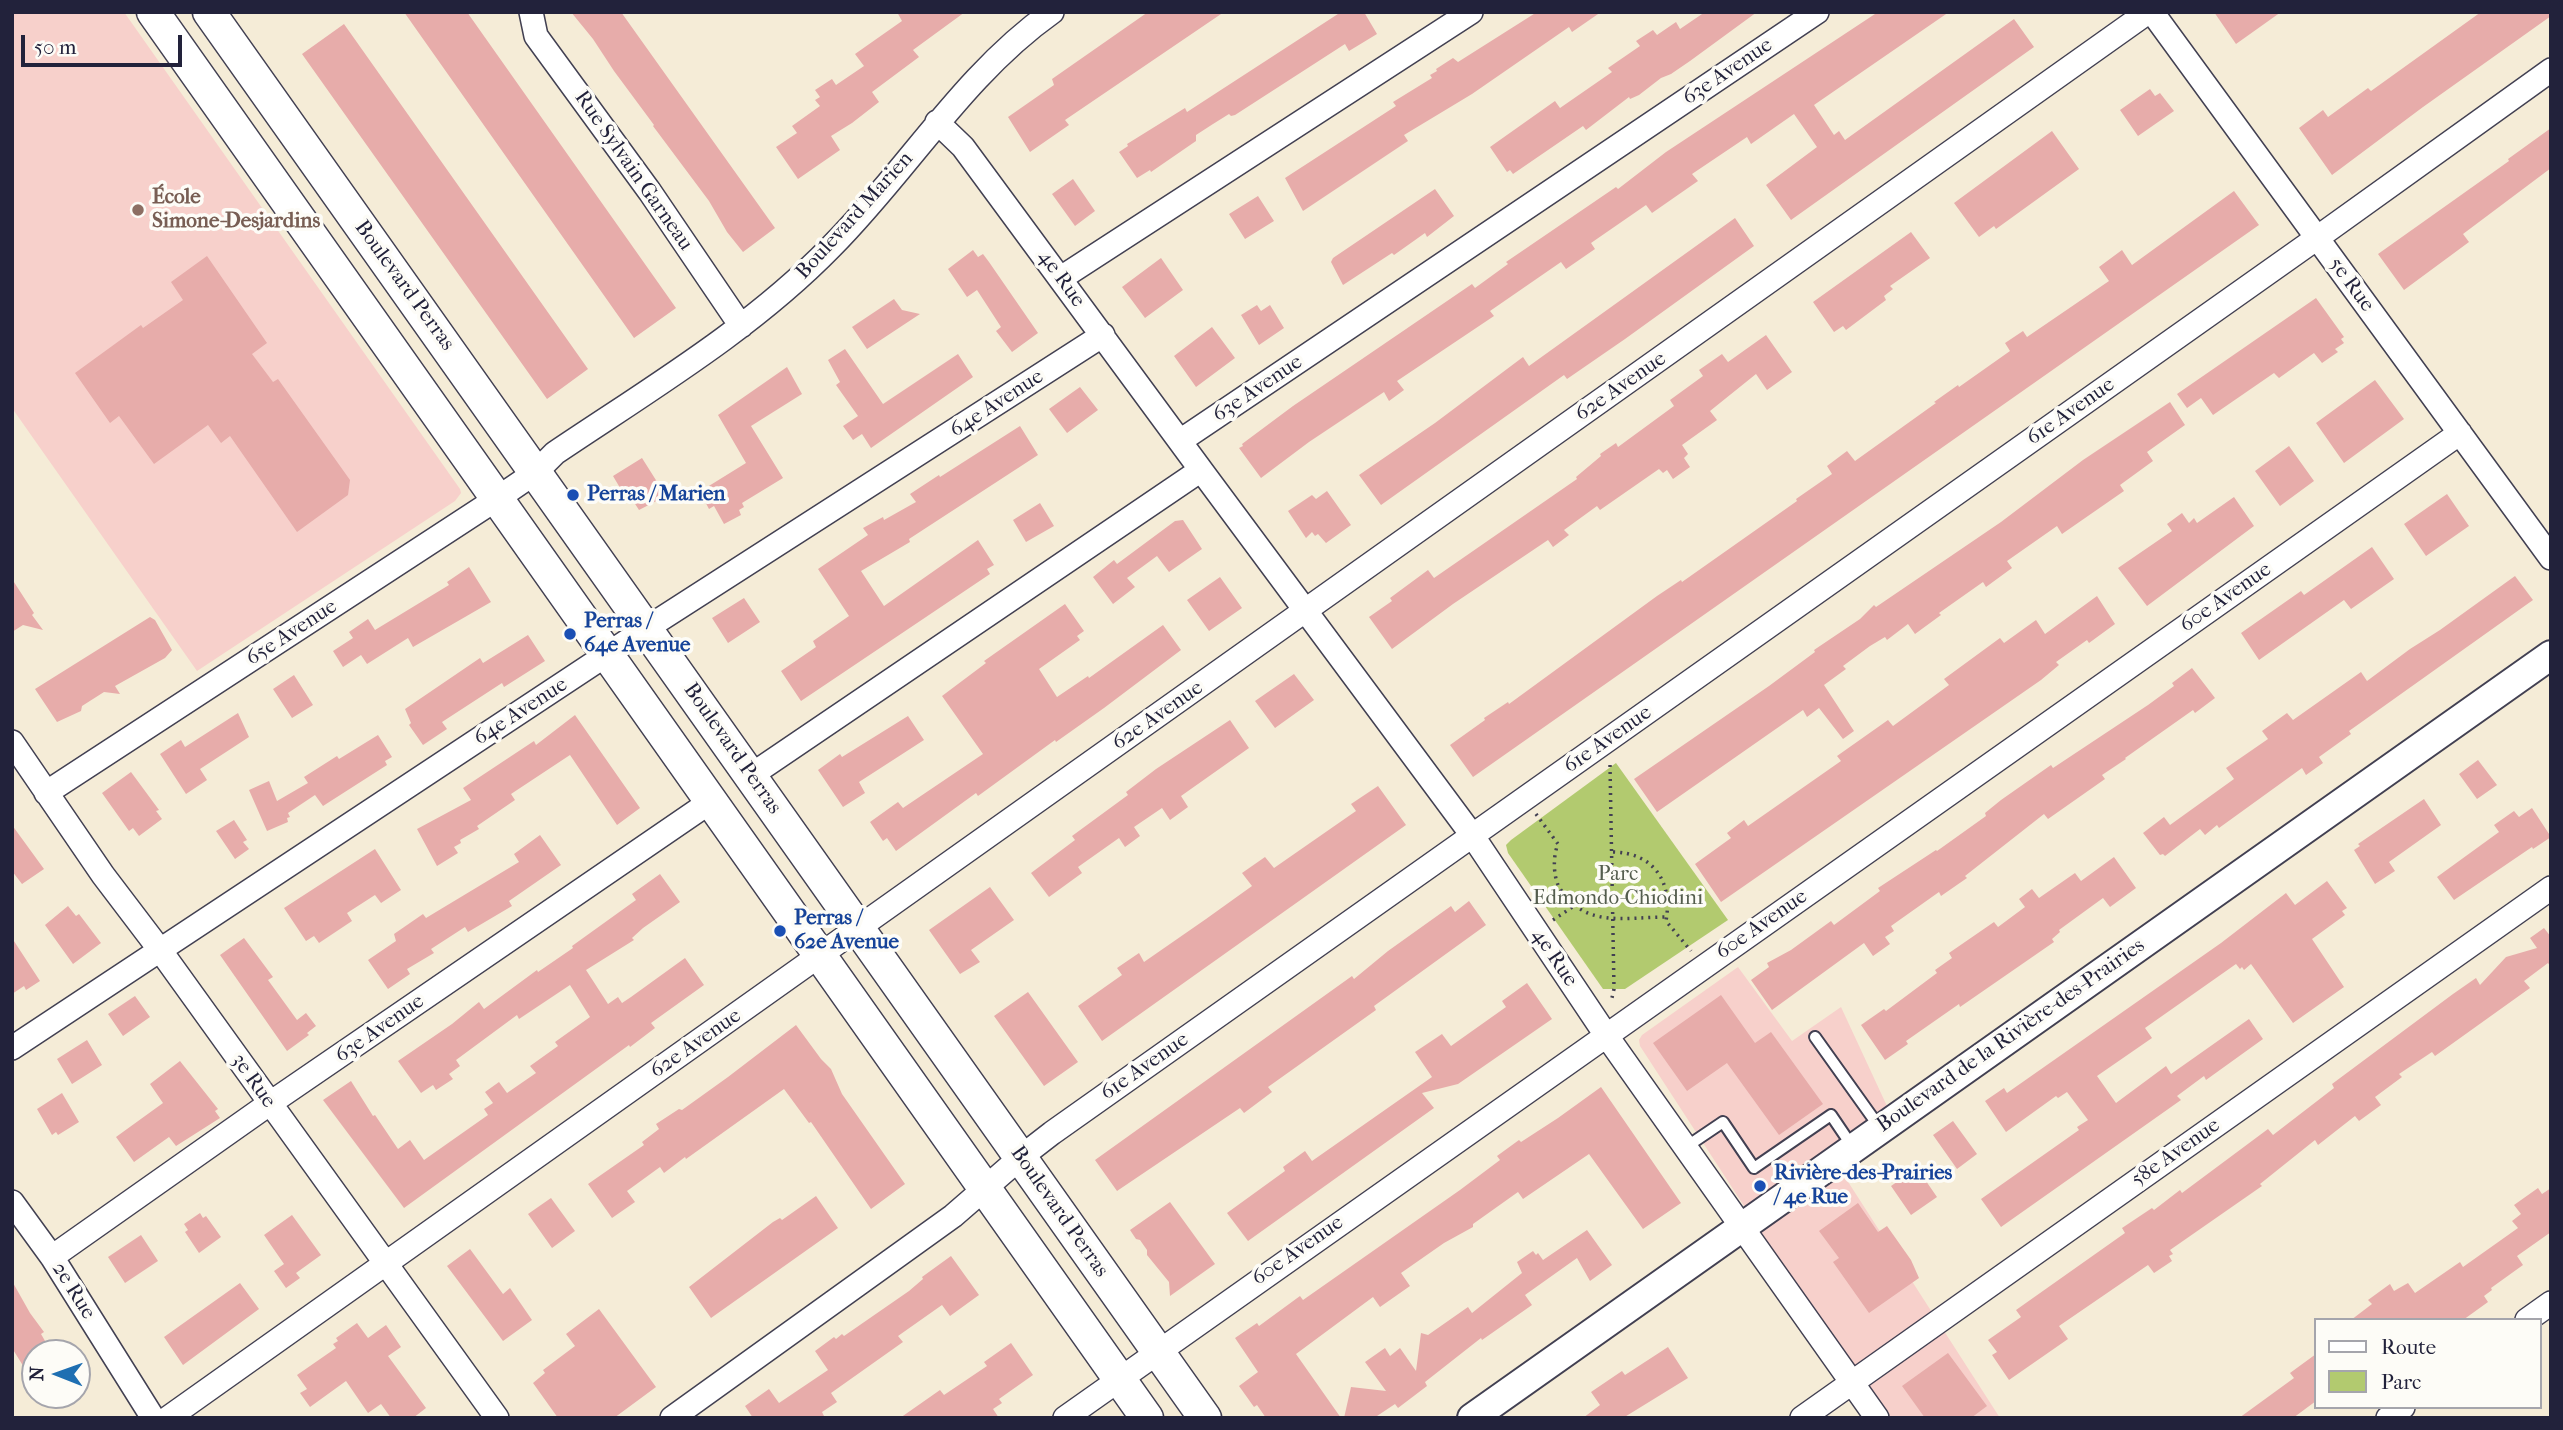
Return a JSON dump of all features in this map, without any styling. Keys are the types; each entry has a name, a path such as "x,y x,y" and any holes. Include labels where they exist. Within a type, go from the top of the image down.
{"main road":[{"path":"153,12 1147,1418"},
{"name":"Boulevard Perras","path":"209,12 1205,1418"}],"street":[{"name":"Rue Sylvain Garneau","path":"531,12 536,36 650,192 741,326"},
{"name":"Boulevard Marien","path":"536,472 555,453 741,326 797,281 833,245 937,122 992,64 1052,12"},
{"path":"1061,278 1471,12"},
{"name":"63e Avenue","path":"1180,441 1817,12"},
{"name":"5e Rue","path":"2150,12 2551,558"},
{"name":"62e Avenue","path":"168,1418 2150,12"},
{"name":"61e Avenue","path":"672,1418 953,1216 1021,1157 2551,70"},
{"name":"4e Rue","path":"937,122 963,147 1180,441"},
{"name":"64e Avenue","path":"12,1048 647,628 1103,335"},
{"name":"60e Avenue","path":"1065,1418 2460,433"},
{"path":"750,776 1201,470 1180,441"},
{"name":"4e Rue","path":"1201,470 1472,835 1606,1035 1877,1418"},
{"name":"65e Avenue","path":"46,793 536,472"},
{"name":"Boulevard de la Rivière-des-Prairies","path":"1472,1418 2551,655"},
{"name":"3e Rue","path":"12,742 103,875 497,1418"},
{"name":"63e Avenue","path":"52,1257 269,1104 710,802"},
{"name":"58e Avenue","path":"1802,1418 2551,888"},
{"name":"2e Rue","path":"12,1202 52,1257 153,1418"},
{"path":"2530,1318 2551,1303"}],"lane":[{"path":"1815,1037 1880,1128"},
{"path":"1686,1147 1724,1122 1754,1168 1831,1115 1853,1147"}],"path":[{"path":"1606,1035 1614,989 1609,739"},
{"path":"1524,799 1558,844 1555,851 1556,882 1579,911 1613,918 1667,917"},
{"path":"1613,852 1642,857 1654,868 1668,894 1666,921 1703,967"},
{"path":"1556,918 1574,906"}],"shaded area":[{"name":"École Simone-Desjardins","path":"12,12 124,12 460,489 461,493 455,501 197,671 12,408"},
{"path":"1738,967 1792,1041 1841,1007 1893,1119 1834,1160 2000,1418 1882,1418 1640,1046 1642,1035"}],"green space":[{"name":"Parc Edmondo-Chiodini","path":"1616,763 1728,920 1625,989 1603,989 1508,853 1506,845"}],"building":[{"path":"404,12 467,12 676,308 634,338"},
{"path":"571,12 621,12 775,228 743,252 593,39"},
{"path":"897,12 965,12 913,50 919,57 872,92 879,102 831,136 840,150 798,179 776,147 797,133 792,126 820,106 815,100 820,97 815,90 832,79 836,85 864,66 855,54 902,21"},
{"path":"1148,12 1224,12 1065,120 1069,125 1030,152 1008,117 1054,85 1052,79"},
{"path":"1341,12 1364,12 1377,34 1349,51 1345,44 1235,115 1229,114 1213,124 1196,135 1196,141 1151,172 1150,170 1137,178 1119,152 1128,146 1127,144 1185,108 1187,112"},
{"path":"1537,12 1601,12 1572,32 1569,27 1472,94 1404,135 1408,141 1303,211 1285,178 1396,106 1393,102 1432,78 1430,75 1437,71 1436,69 1453,58 1458,62"},
{"path":"1705,12 1757,12 1671,74 1661,78 1639,95 1630,99 1629,97 1586,130 1583,126 1513,174 1510,170 1507,172 1490,147 1555,101 1560,108 1612,72 1608,68 1640,46 1636,41 1653,30 1657,35 1676,22 1680,29"},
{"path":"1878,12 1949,12 1814,105 1834,135 1839,131 1845,140 2014,19 2034,47 1791,220 1766,185 1817,147 1794,114 1751,144 1747,137 1692,174 1698,181 1652,213 1646,205 1591,243 1595,249 1566,269 1561,262 1490,311 1494,316 1397,381 1404,390 1389,401 1384,392 1261,478 1239,448 1293,406 1472,284 1475,288 1508,264 1506,262 1616,187 1618,189 1666,152"},
{"path":"2214,12 2281,12 2236,44"},
{"path":"2481,12 2551,12 2551,16 2332,175 2299,128 2323,110 2328,117 2368,88 2371,91"},
{"path":"344,24 588,369 547,399 302,54"},
{"path":"2150,89 2155,96 2160,93 2174,111 2138,136 2120,110"},
{"path":"2551,128 2551,168 2463,234 2469,242 2404,290 2378,254"},
{"path":"2052,131 2079,169 1996,229 1994,226 1979,237 1954,203"},
{"path":"1073,179 1095,211 1075,226 1052,194"},
{"path":"1435,189 1454,216 1427,237 1425,233 1343,285 1331,262 1333,258"},
{"path":"2234,191 2259,225 1473,777 1450,745 1485,720 1484,718 1508,702 1509,704 1657,596 1681,580 1682,582 1797,501 1796,499 1832,474 1827,466 1847,451 1855,461 1936,403 1934,402 2010,351 2005,343 2023,331 2027,337 2109,281 2099,267 2122,250 2132,265"},
{"path":"1258,196 1274,221 1245,239 1229,214"},
{"path":"1735,218 1754,246 1625,339 1567,379 1564,375 1381,505 1359,475 1435,423 1523,357 1529,366"},
{"path":"1911,232 1930,258 1890,286 1893,289 1884,296 1886,300 1846,330 1843,326 1834,332 1813,302"},
{"path":"973,250 978,257 983,254 1038,333 1012,352 996,331 1001,327 977,290 967,297 948,269"},
{"path":"207,256 267,343 252,354 273,382 278,379 350,480 348,495 297,532 230,436 221,443 208,425 154,464 119,416 110,423 75,373 141,325 143,328 183,300 171,282"},
{"path":"1161,258 1183,290 1145,318 1122,287"},
{"path":"2316,298 2344,337 2341,339 2344,343 2335,349 2338,352 2322,363 2314,353 2279,378 2274,373 2213,415 2201,398 2187,408 2177,394"},
{"path":"894,299 902,310 920,314 867,349 852,327"},
{"path":"1257,305 1261,311 1270,305 1284,328 1259,345 1241,315"},
{"path":"1212,327 1235,358 1196,387 1174,356"},
{"path":"1766,335 1792,372 1767,390 1756,374 1710,411 1717,420 1682,445 1688,454 1684,458 1690,467 1673,479 1667,470 1663,473 1659,469 1600,510 1597,506 1564,530 1569,535 1553,547 1548,540 1392,649 1369,617 1392,601 1390,598 1428,570 1434,578 1577,479 1600,454 1616,443 1618,447 1674,406 1670,400 1703,376 1699,370 1722,354 1728,362"},
{"path":"845,349 883,404 958,354 973,377 871,448 862,434 853,440 843,426 858,416 836,385 840,382 828,360"},
{"path":"787,367 802,394 751,426 783,478 742,503 744,507 739,510 741,515 724,524 714,506 709,509 701,494 704,489 746,463 718,415"},
{"path":"2375,380 2404,419 2344,463 2316,423"},
{"path":"1080,387 1098,410 1067,433 1049,409"},
{"path":"2170,402 2185,425 2147,452 2153,461 2120,485 2124,491 2062,534 2057,526 2007,561 2012,568 1986,587 1983,582 1939,613 1941,615 1915,634 1908,624 1887,640 1885,637 1870,646 1843,666 1846,669 1824,685 1854,731 1843,739 1819,708 1807,717 1803,710 1657,812 1634,779 1769,686 1815,652 1814,650 1860,619 1874,605 1876,607 2001,522 2083,460"},
{"path":"1020,426 1038,455 909,539 910,542 861,571 884,606 978,540 994,565 987,569 990,574 801,701 781,671 816,647 813,641 849,616 818,569 868,535 863,528 916,502 910,494"},
{"path":"2289,446 2314,481 2280,506 2255,471"},
{"path":"642,458 666,496 639,510 630,496 626,498 613,476"},
{"path":"1327,491 1351,525 1326,543 1318,534 1315,536 1312,532 1306,538 1288,511 1312,495 1316,499"},
{"path":"2447,494 2469,526 2426,556 2404,524"},
{"path":"2234,497 2254,526 2147,606 2118,568 2172,531 2167,524 2182,513 2189,523 2194,518 2197,523"},
{"path":"1040,503 1054,526 1026,542 1013,520"},
{"path":"1183,520 1202,549 1169,572 1157,556 1127,578 1135,587 1113,604 1093,577 1114,560 1117,564 1175,521"},
{"path":"2372,547 2394,579 2351,609 2344,600 2259,660 2241,633 2301,591 2304,595"},
{"path":"469,567 491,602 413,647 408,638 367,664 361,655 343,667 333,651 353,638 349,632 368,619 375,630 449,585 447,582"},
{"path":"2515,576 2533,600 2349,731 2351,734 2319,757 2323,763 2306,775 2302,768 2219,828 2217,825 2205,835 2200,829 2165,856 2160,855 2143,833 2164,817 2170,825 2234,779 2226,768 2268,739 2262,731 2287,713 2293,720 2361,672 2367,681"},
{"path":"1220,577 1242,608 1209,631 1187,600"},
{"path":"12,579 43,630 23,625 12,632"},
{"path":"2097,596 2115,624 2056,662 2059,665 2041,680 1721,902 1695,864 1731,838 1727,833 1744,820 1748,826 1841,761 1837,756 1888,720 1893,726 1949,685 1944,679 2000,638 2004,643 2036,620 2045,634"},
{"path":"744,598 760,622 728,643 712,618"},
{"path":"1065,604 1084,631 1077,636 1080,640 1039,669 1057,697 1088,676 1089,678 1163,625 1181,650 1056,742 1055,740 978,796 976,793 896,851 887,838 883,841 870,822 898,802 903,808 983,754 942,696 986,663 984,661"},
{"path":"150,617 155,620 172,650 165,658 115,686 120,694 104,692 82,706 81,711 57,722 35,689"},
{"path":"528,635 545,661 504,687 502,683 442,722 447,729 423,745 409,725 411,723 405,709 480,658 483,663"},
{"path":"2192,668 2215,698 2195,713 2193,710 2125,758 2102,775 2105,779 2048,819 2044,814 1965,876 1967,878 1941,896 1939,892 1891,926 1894,931 1885,937 1890,944 1873,956 1864,943 1772,1010 1751,980 1769,967 1767,963 1791,950 1831,921 1834,925 1880,891 1878,888 1986,816 1985,813 2001,800 2051,765 2053,768 2148,705 2174,686 2172,683"},
{"path":"1294,674 1314,700 1275,728 1255,701"},
{"path":"294,675 313,705 292,718 273,689"},
{"path":"238,713 249,737 200,769 207,780 186,794 160,754 181,740 185,747"},
{"path":"575,715 640,808 617,825 570,755 511,794 515,800 477,826 479,829 460,840 461,843 454,847 458,853 437,866 417,829 471,800 463,788 534,741 536,745"},
{"path":"908,716 924,740 859,782 865,793 843,807 818,770 840,754 842,757"},
{"path":"1230,720 1249,748 1181,796 1188,807 1170,820 1162,808 1134,827 1140,836 1125,847 1119,838 1078,867 1082,873 1049,897 1031,873 1075,840 1072,836 1128,795 1126,792"},
{"path":"378,735 392,757 385,761 387,765 323,806 315,795 288,813 288,822 267,831 249,790 269,781 277,801 308,783 304,777"},
{"path":"2478,760 2497,785 2477,799 2459,774"},
{"path":"131,772 159,810 156,811 162,819 139,836 133,828 129,831 102,793"},
{"path":"1378,786 1406,825 1102,1041 1078,1006 1122,975 1117,968 1139,953 1144,962 1206,919 1252,886 1242,873 1265,857 1274,868 1356,811 1351,804"},
{"path":"2424,799 2441,825 2389,862 2395,871 2375,884 2354,850 2360,846 2358,844"},
{"path":"2532,808 2551,837 2454,900 2437,877 2499,832 2494,825 2514,811 2519,817"},
{"path":"234,820 247,840 243,842 249,849 235,859 216,831"},
{"path":"12,825 44,869 22,884 12,871"},
{"path":"540,835 561,865 509,901 512,906 468,932 465,927 431,949 434,953 407,969 410,974 388,989 368,960 396,941 394,934 423,914 426,918 519,862 514,854"},
{"path":"375,849 401,890 381,903 375,895 347,913 352,921 319,943 314,936 306,941 284,908"},
{"path":"2114,857 2136,888 2110,907 2103,898 2059,930 2052,939 2054,942 1906,1041 1908,1044 1885,1060 1861,1025 1884,1009 1886,1011 1937,973 1935,970 1952,958 1949,953 1994,922 1998,927 2025,907 2019,899 2032,889 2039,898 2075,873 2081,881"},
{"path":"660,874 680,902 643,928 632,938 634,940 586,970 608,1004 618,997 622,1003 685,958 704,985 651,1023 655,1028 630,1047 629,1045 404,1208 323,1100 351,1081 398,1149 410,1140 424,1160 488,1115 484,1109 493,1103 485,1092 499,1082 507,1093 536,1073 530,1066 558,1046 555,1042 590,1017 570,985 519,1019 517,1015 456,1060 460,1066 449,1074 453,1079 436,1090 433,1085 421,1093 398,1061 479,1002 484,1009 537,970 538,972 573,948 572,946 636,900 632,894"},
{"path":"2327,881 2347,908 2342,911 2345,915 2312,939 2344,987 2293,1023 2251,964 2244,970 2236,964 2145,1028 2152,1038 2097,1076 2116,1103 2166,1066 2171,1074 2249,1019 2263,1039 2206,1080 2204,1076 2177,1096 2181,1100 2001,1227 1981,1199 2079,1130 2077,1127 2088,1120 2067,1092 2058,1098 2056,1096 2006,1132 1985,1101 2004,1088 2007,1093 2221,943 2286,893 2295,905"},
{"path":"990,887 1014,920 971,950 980,962 960,974 929,930"},
{"path":"1469,901 1486,925 1374,1006 1376,1010 1268,1087 1272,1092 1244,1113 1240,1108 1117,1191 1095,1160 1352,976 1354,979 1451,906 1455,912"},
{"path":"68,906 76,916 79,914 101,943 73,964 45,925"},
{"path":"2544,928 2551,937 2551,967 2548,963 2524,981 2530,988 2435,1056 2432,1052 2399,1074 2402,1077 2375,1097 2381,1105 2359,1121 2355,1116 2318,1145 2315,1140 2260,1184 2262,1186 2170,1250 2173,1254 2169,1256 2172,1261 2154,1273 2148,1265 2059,1326 2068,1339 2009,1380 1992,1355 1997,1352 1988,1340 2021,1317 2016,1310 2125,1233 2122,1228 2152,1208 2154,1210 2180,1190 2182,1193 2268,1129 2273,1135 2334,1088 2332,1084 2453,994 2476,978 2480,985 2506,957 2537,948 2530,938"},
{"path":"12,938 40,981 26,990 24,986 12,994"},
{"path":"244,938 273,977 268,980 297,1020 306,1013 316,1026 307,1033 309,1035 287,1051 220,955"},
{"path":"1527,983 1552,1019 1458,1084 1422,1093 1434,1108 1248,1241 1227,1213 1285,1171 1283,1167 1305,1151 1312,1161 1432,1077 1415,1052 1442,1034 1451,1046 1506,1007 1502,1001"},
{"path":"1028,992 1078,1062 1044,1086 994,1016"},
{"path":"1721,995 1755,1043 1771,1032 1823,1104 1779,1135 1727,1063 1687,1091 1653,1043"},
{"path":"135,996 150,1017 123,1036 108,1014"},
{"path":"796,1025 831,1069 842,1094 905,1184 871,1209 811,1122 809,1123 784,1089 686,1159 685,1157 664,1173 660,1167 627,1191 635,1202 612,1218 588,1184 644,1145 642,1142 659,1129 656,1124 679,1109 682,1110"},
{"path":"87,1040 102,1065 72,1084 57,1059"},
{"path":"180,1061 218,1109 215,1111 220,1118 176,1146 169,1137 134,1162 116,1137 163,1103 150,1084"},
{"path":"1601,1087 1681,1203 1643,1229 1589,1154 1523,1199 1518,1192 1473,1224 1473,1227 1444,1243 1401,1273 1410,1286 1380,1307 1373,1297 1296,1354 1341,1418 1266,1418 1257,1405 1254,1407 1239,1386 1258,1372 1235,1338 1257,1323 1259,1326 1300,1296 1303,1300 1460,1190 1500,1160 1497,1156 1519,1140 1521,1142"},
{"path":"62,1093 79,1122 58,1135 56,1132 52,1135 37,1109"},
{"path":"1953,1121 1977,1154 1957,1169 1933,1135"},
{"path":"1917,1168 1937,1197 1911,1215 1891,1186"},
{"path":"2538,1188 2542,1194 2551,1188 2551,1232 2517,1256 2523,1265 2491,1288 2484,1296 2488,1302 2466,1318 2354,1318 2372,1304 2368,1300 2390,1284 2394,1291 2408,1283 2415,1293 2460,1262 2463,1267 2518,1228 2512,1221 2521,1214 2514,1205"},
{"path":"816,1196 838,1228 711,1318 689,1287 773,1222 780,1218 782,1220"},
{"path":"551,1198 575,1231 552,1248 528,1214"},
{"path":"1170,1202 1215,1264 1170,1296 1169,1282 1130,1230"},
{"path":"1858,1203 1878,1232 1887,1226 1911,1260 1919,1278 1869,1313 1833,1262 1839,1258 1819,1231"},
{"path":"200,1213 203,1218 206,1216 221,1237 199,1253 185,1232 188,1230 184,1224"},
{"path":"292,1215 321,1255 296,1273 300,1278 286,1288 274,1271 284,1264 264,1235"},
{"path":"1587,1230 1612,1265 1590,1281 1577,1258 1525,1295 1532,1305 1482,1340 1481,1338 1425,1382 1427,1386 1398,1408 1395,1404 1374,1418 1344,1418 1351,1387 1386,1391 1365,1362 1385,1348 1390,1356 1400,1348 1416,1371 1421,1333 1428,1335 1468,1307 1472,1313 1522,1273 1517,1262 1533,1251 1543,1260"},
{"path":"141,1235 158,1261 125,1283 108,1257"},
{"path":"470,1249 503,1294 510,1288 532,1320 503,1341 447,1266"},
{"path":"951,1256 979,1295 950,1316 942,1305 898,1336 903,1342 831,1393 837,1402 822,1412 825,1418 753,1418 745,1406 769,1389 779,1403 828,1370 815,1351 834,1337 836,1339 842,1334 844,1336 909,1291 922,1277"},
{"path":"12,1281 44,1332 41,1334 44,1339 21,1339 21,1362 12,1348"},
{"path":"240,1283 259,1309 183,1365 164,1337"},
{"path":"599,1309 656,1387 614,1418 558,1418 533,1383 545,1373 543,1370 575,1346 566,1334"},
{"path":"357,1323 368,1338 386,1325 401,1347 388,1356 426,1408 413,1418 391,1418 381,1404 368,1413 346,1381 310,1407 300,1393 307,1389 297,1375 336,1348 333,1344 338,1341 336,1338"},
{"path":"1011,1343 1033,1375 999,1399 1002,1403 993,1409 999,1418 900,1418 940,1390 944,1395 987,1366 984,1362"},
{"path":"1668,1347 1688,1378 1623,1418 1583,1418 1600,1405 1591,1392 1622,1371 1625,1375"},
{"path":"1948,1353 1987,1406 1971,1418 1925,1418 1902,1386"},
{"path":"2314,1355 2314,1402 2293,1418 2239,1418 2294,1378 2290,1373"}],"place":[{"name":"École Simone-Desjardins","path":"138,210"},
{"name":"Perras / Marien","path":"573,495"},
{"name":"Perras / 64e Avenue","path":"570,634"},
{"name":"Perras / 62e Avenue","path":"780,931"},
{"name":"Rivière-des-Prairies / 4e Rue","path":"1760,1186"}]}
